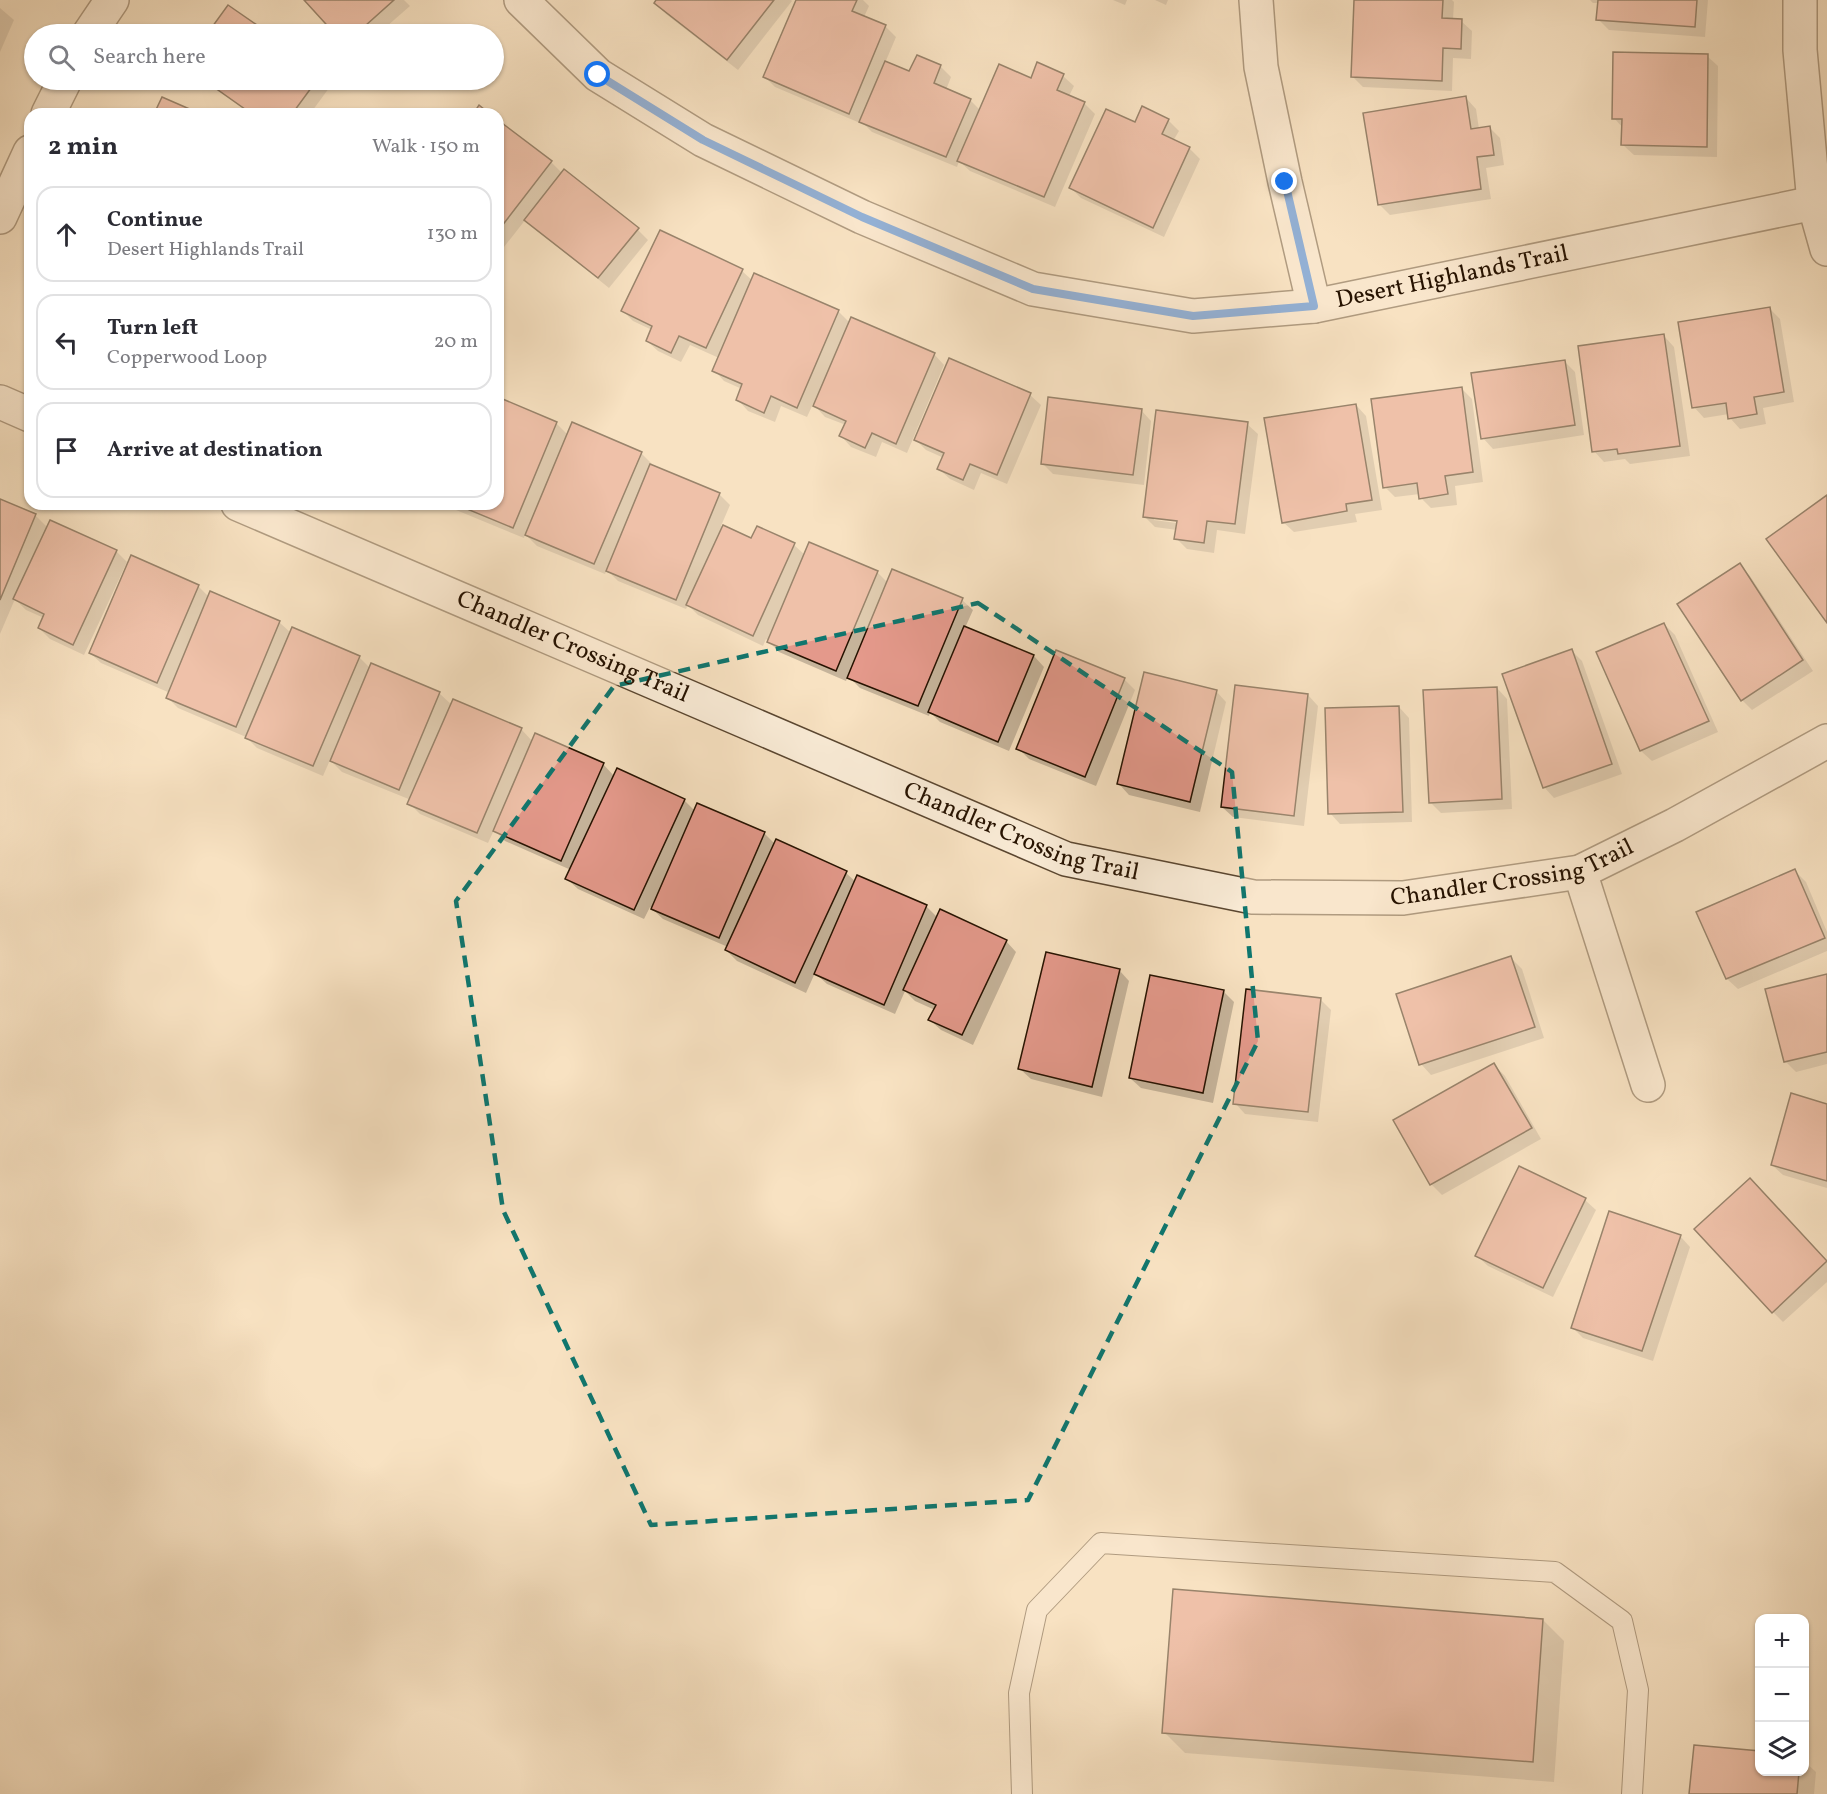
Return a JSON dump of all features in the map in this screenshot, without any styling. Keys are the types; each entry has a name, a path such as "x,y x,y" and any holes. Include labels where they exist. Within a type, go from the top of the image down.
{"street":[{"path":"96,24 112,0"},
{"name":"Desert Highlands Trail","path":"521,0 598,75 703,140 862,217 1033,289 1193,316 1314,306 1814,203"},
{"path":"1256,0 1261,67 1314,306"},
{"path":"1800,0 1800,50 1814,203 1827,249"},
{"path":"51,108 60,90"},
{"path":"0,217 24,165"},
{"path":"0,402 24,412"},
{"name":"Chandler Crossing Trail","path":"252,510 1066,859 1253,897 1403,898 1580,872 1675,825 1827,741"},
{"path":"1580,872 1648,1085"}],"lane":[{"path":"1022,1794 1019,1693 1037,1610 1101,1543 1555,1572 1622,1621 1638,1690 1632,1794"}],"highlighted area":[{"path":"978,603 1232,772 1258,1041 1028,1500 651,1525 503,1210 456,901 614,686"}],"building":[{"path":"304,0 394,0 367,24 326,24"},
{"path":"656,0 774,0 727,60 654,3"},
{"path":"796,0 857,0 852,11 886,25 849,114 763,77"},
{"path":"1354,0 1443,0 1442,18 1462,19 1461,49 1443,48 1442,81 1351,77"},
{"path":"1598,0 1697,0 1695,27 1596,20"},
{"path":"228,5 256,24 214,24"},
{"path":"1613,52 1708,54 1707,147 1621,145 1622,119 1612,119"},
{"path":"917,55 941,65 934,83 971,99 946,157 859,122 885,61 909,71"},
{"path":"1037,62 1064,74 1057,90 1085,102 1044,197 957,161 999,64 1031,78"},
{"path":"218,90 310,90 296,108 244,108"},
{"path":"1466,96 1471,129 1490,126 1494,155 1477,157 1481,189 1378,205 1363,113"},
{"path":"162,97 187,108 157,108"},
{"path":"1142,106 1169,119 1162,134 1190,147 1153,228 1069,188 1106,109 1135,122"},
{"path":"504,125 552,161 504,223"},
{"path":"564,169 639,228 598,278 524,220"},
{"path":"660,230 743,269 706,348 679,336 671,353 646,341 652,326 621,311"},
{"path":"754,273 839,310 797,408 771,396 764,413 736,400 742,384 712,371"},
{"path":"1770,307 1784,392 1754,397 1757,414 1728,419 1726,403 1692,408 1678,322"},
{"path":"851,317 935,353 896,444 872,433 865,448 839,436 846,421 813,406"},
{"path":"1664,334 1680,446 1618,454 1617,449 1592,452 1578,346"},
{"path":"949,358 1031,393 997,475 970,464 963,480 937,469 944,453 914,440"},
{"path":"1565,360 1575,425 1481,439 1471,373"},
{"path":"1462,387 1473,472 1445,476 1448,494 1419,499 1417,483 1383,488 1371,399"},
{"path":"1048,397 1142,409 1133,475 1041,464"},
{"path":"504,400 557,422 513,528 470,510 504,510"},
{"path":"1356,404 1372,500 1346,504 1347,511 1282,523 1264,418"},
{"path":"1156,410 1248,422 1235,524 1207,521 1204,543 1174,539 1177,521 1143,517"},
{"path":"572,422 642,452 594,564 525,535"},
{"path":"650,464 720,493 676,600 606,571"},
{"path":"1827,495 1827,623 1766,539"},
{"path":"0,499 36,514 0,600"},
{"path":"50,520 117,550 73,645 38,628 44,614 13,599"},
{"path":"723,525 751,538 757,526 795,543 753,636 686,605"},
{"path":"809,542 878,571 836,671 767,642"},
{"path":"131,555 199,585 157,683 89,653"},
{"path":"1740,563 1803,660 1741,701 1677,604"},
{"path":"892,569 963,598 918,706 847,678"},
{"path":"210,591 280,621 236,727 166,698"},
{"path":"1664,623 1709,721 1640,751 1596,652"},
{"path":"964,626 1034,655 998,742 928,712"},
{"path":"292,627 360,656 313,766 245,738"},
{"path":"1572,649 1612,764 1543,788 1502,674"},
{"path":"1056,650 1125,678 1085,777 1016,749"},
{"path":"371,663 440,692 399,790 330,761"},
{"path":"1144,672 1217,690 1190,802 1117,784"},
{"path":"1235,685 1308,694 1294,816 1221,807"},
{"path":"1497,687 1502,799 1429,803 1423,690"},
{"path":"453,699 522,728 477,833 407,804"},
{"path":"1399,706 1403,812 1328,814 1325,708"},
{"path":"535,733 604,763 561,861 493,831"},
{"path":"617,768 685,799 634,910 565,879"},
{"path":"697,803 765,832 719,938 651,909"},
{"path":"776,839 847,871 795,983 725,950"},
{"path":"1795,869 1825,938 1726,979 1696,912"},
{"path":"857,875 927,905 884,1005 814,974"},
{"path":"940,909 1007,940 962,1035 928,1020 936,1005 903,990"},
{"path":"1046,952 1120,969 1092,1087 1018,1069"},
{"path":"1511,956 1535,1027 1419,1065 1396,994"},
{"path":"1827,974 1827,1052 1784,1062 1765,989"},
{"path":"1150,975 1224,990 1203,1093 1129,1078"},
{"path":"1246,989 1321,998 1308,1112 1233,1104"},
{"path":"1494,1063 1532,1128 1430,1185 1393,1120"},
{"path":"1791,1093 1827,1104 1827,1181 1771,1165"},
{"path":"1519,1166 1586,1198 1543,1288 1475,1256"},
{"path":"1750,1178 1827,1261 1772,1313 1694,1229"},
{"path":"1609,1211 1681,1235 1642,1351 1571,1328"},
{"path":"1173,1589 1543,1619 1533,1762 1162,1733"},
{"path":"1694,1745 1755,1751 1755,1776 1799,1776 1797,1794 1689,1794"}],"route":[{"path":"598,75 703,140 862,217 1033,289 1193,316 1314,306 1285,182"}]}
